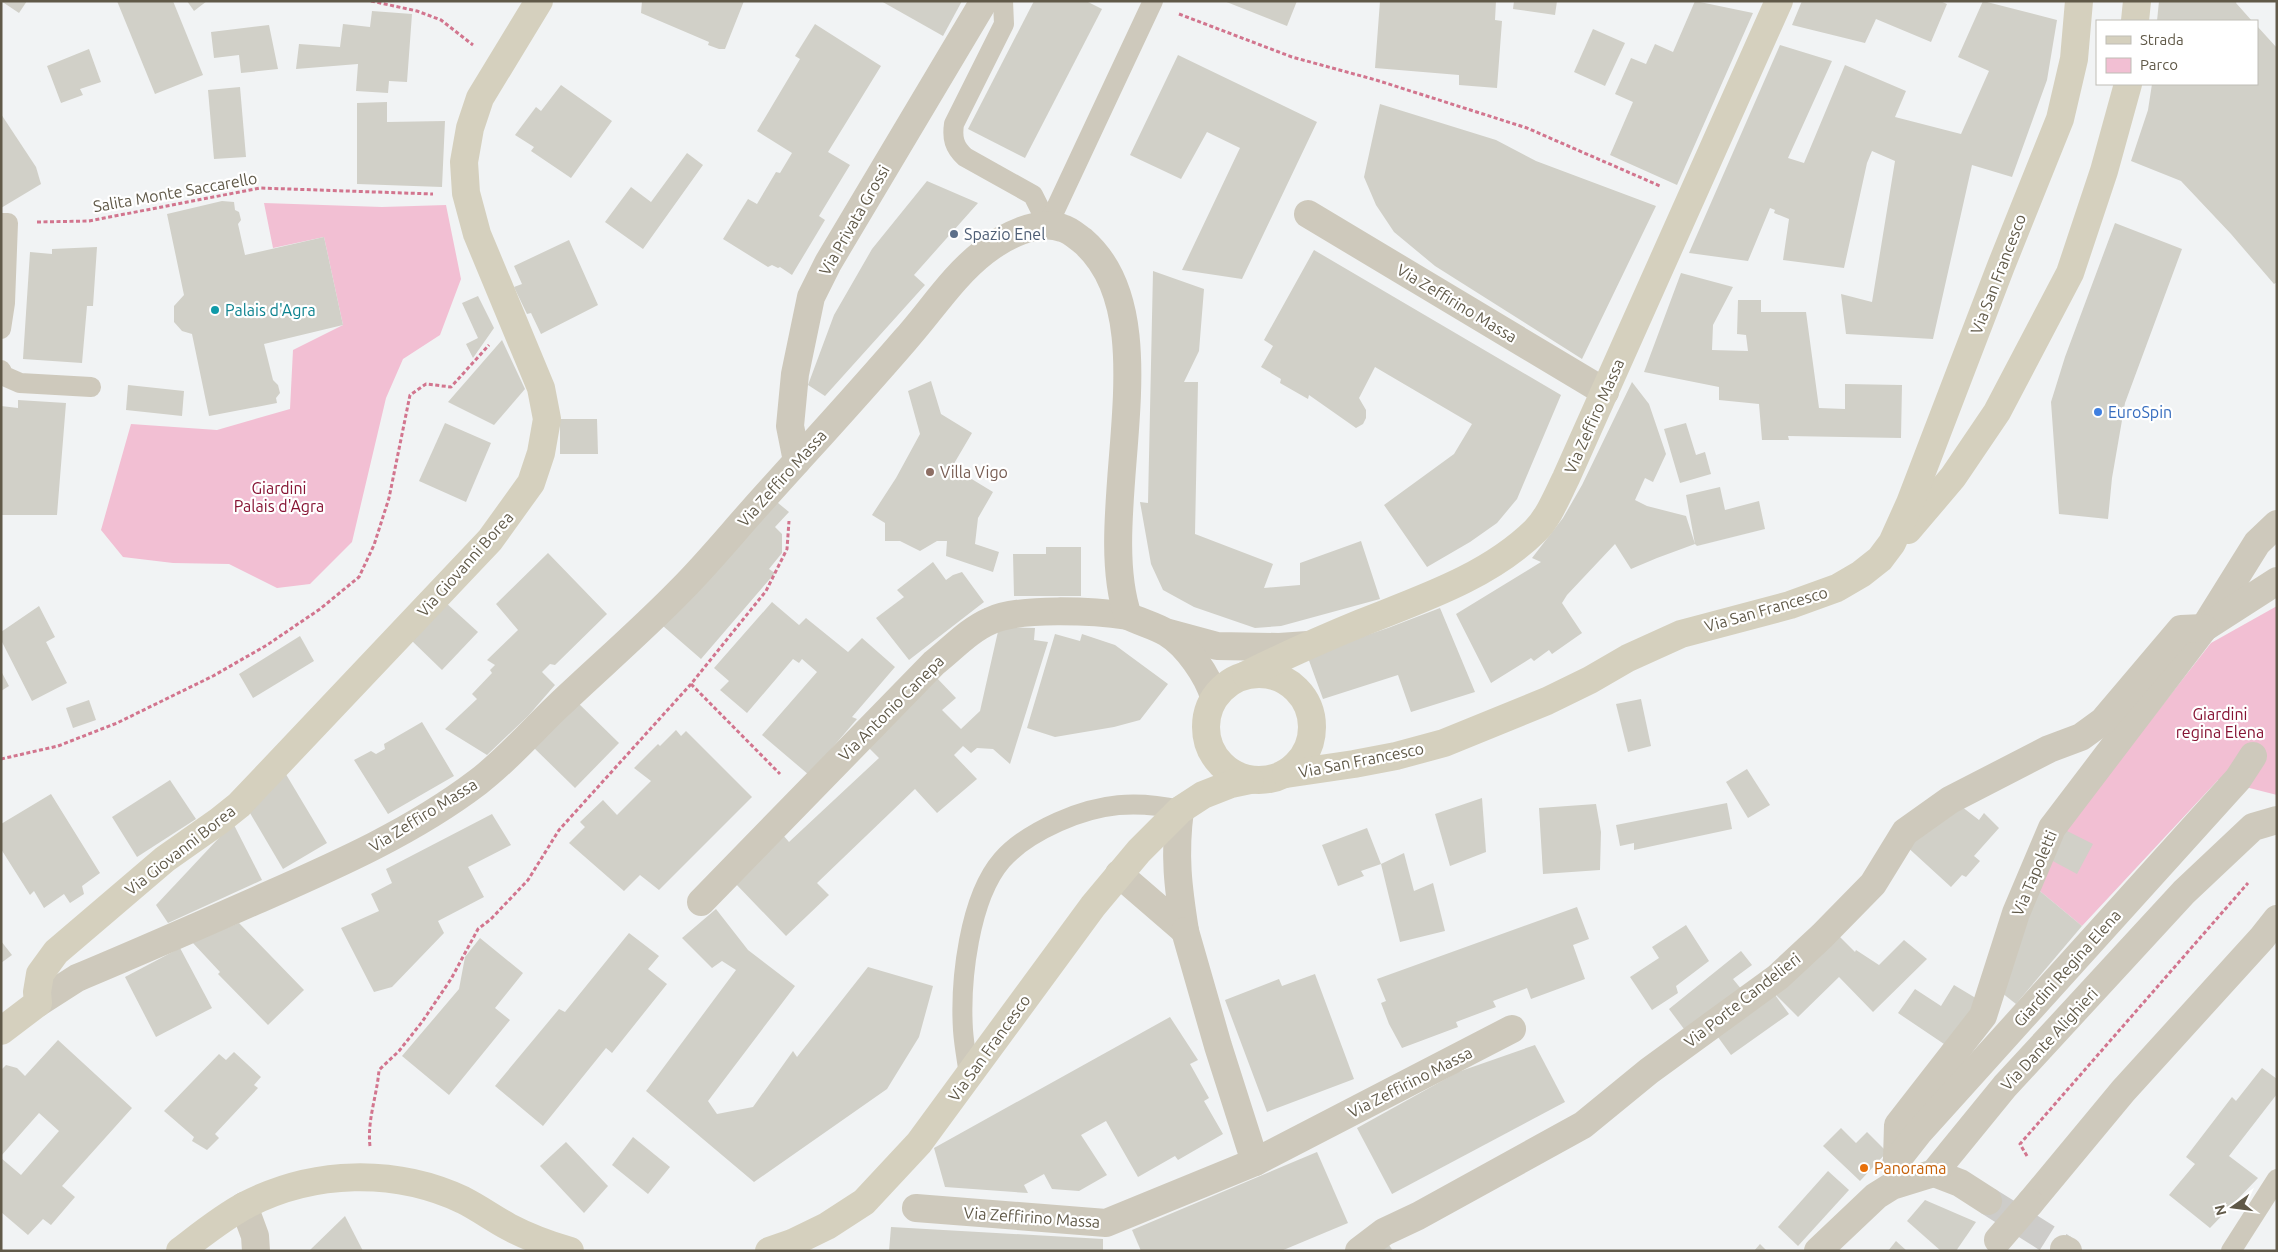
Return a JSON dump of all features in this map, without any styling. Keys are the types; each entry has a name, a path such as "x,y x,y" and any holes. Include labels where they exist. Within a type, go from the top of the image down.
{"main road":[{"name":"Via Giovanni Borea","path":"38,1003 37,992 40,974 56,952 165,859 220,822 239,805 490,540 515,508 531,483 541,453 547,419 541,388 477,234 466,193 464,162 470,128 480,98 538,1"},
{"name":"Via Zeffiro Massa","path":"1246,675 1308,645 1442,590 1515,548 1536,529 1552,507 1605,392 1778,1"},
{"name":"Via San Francesco","path":"1286,774 1396,756 1444,743 1491,726 1573,688 1628,658 1681,634 1790,605 1837,588 1861,574 1880,559 1892,543 1910,504 2060,118 2074,59 2079,1"},
{"path":"2135,20 2137,1"},
{"path":"1892,543 1909,529 1953,477 1997,412 2070,273 2104,171 2128,85"},
{"path":"1268,674 1286,680 1298,690 1306,703 1312,720 1312,737 1307,752 1299,763 1286,774 1273,779 1250,780 1240,778 1224,768 1212,752 1206,728 1207,714 1214,698 1226,685 1246,675 1268,674"},
{"name":"Via San Francesco","path":"1180,810 1202,769 1208,742"},
{"name":"Via San Francesco","path":"769,1251 792,1243 828,1226 864,1202 919,1143 1093,906 1120,874 1180,810 1203,795 1231,784 1250,780"},
{"path":"1,1030 38,1003"},
{"path":"180,1251 244,1206 272,1192 306,1183 373,1176 412,1182 463,1200 512,1228 570,1251"}],"street":[{"name":"Via Privata Grossi","path":"797,460 790,426 795,374 811,297 828,263 984,1"},
{"name":"Via Zeffirino Massa","path":"1308,214 1605,392"},
{"name":"Via Zeffiro Massa","path":"38,1003 77,978 348,860 433,812 478,782 517,748 546,717 682,590 906,339 963,270 986,250 1016,233 1048,225"},
{"path":"1048,225 1062,228 1075,234 1095,252 1106,270 1116,295 1123,322 1126,383 1119,551 1124,604 1128,616 1167,633 1217,646 1279,647 1308,645"},
{"path":"2204,628 2257,543 2277,524"},
{"name":"Via Tapoletti","path":"1894,1173 1898,1125 1984,1016 2016,913 2052,828 2204,628 2277,581"},
{"name":"Via Antonio Canepa","path":"701,902 934,663 988,622 1005,615 1030,613 1107,613 1128,616"},
{"name":"Via Porte Candelieri","path":"1360,1251 1384,1232 1418,1216 1583,1124 1649,1071 1778,977 1873,884 1905,832 1950,800 2050,749 2081,737 2103,721 2181,629 2204,628"},
{"path":"1167,633 1195,661 1210,684 1214,698"},
{"name":"Giardini Regina Elena","path":"1894,1173 1926,1124 2238,779 2253,756"},
{"path":"1180,810 1176,842 1178,887 1185,931 1218,1046 1255,1162"},
{"name":"Via Dante Alighieri","path":"1934,1173 2005,1086 2184,892 2253,826 2277,820"},
{"path":"1120,874 1185,931"},
{"path":"1993,1245 2123,1091 2277,919"},
{"name":"Via Zeffirino Massa","path":"916,1208 1106,1224 1255,1162 1512,1030"},
{"path":"1818,1251 1876,1196 1894,1173 1934,1173 1960,1183 1988,1201"},
{"path":"244,1206 255,1236 256,1251"}],"lane":[{"path":"1003,1 1004,24 954,124 952,136 956,149 964,157 1033,195 1048,225"},
{"path":"1048,225 1152,2"},
{"path":"1,330 5,303 5,223"},
{"path":"1,370 4,376 20,383 91,387"},
{"path":"969,1075 963,1029 964,981 972,930 983,891 1002,860 1015,847 1030,837 1067,818 1089,810 1112,805 1137,803 1180,810"},
{"path":"2231,1251 2277,1179"}],"path":[{"path":"371,1 416,11 441,20 499,65"},
{"path":"1152,2 1292,57 1376,80 1527,128 1690,199"},
{"name":"Salita Monte Saccarello","path":"5,223 89,221 260,188 447,195 466,193"},
{"path":"1,758 58,746 92,733 117,723 213,676 267,645 320,609 359,577 374,545 388,498 410,396 426,384 451,387 506,326 515,323"},
{"path":"373,1176 368,1130 378,1086 379,1070 399,1051 422,1022 452,979 478,929 491,919 528,880 559,830 691,684 766,591 787,549 790,518"},
{"path":"691,684 804,797"},
{"path":"2037,1194 2020,1144 2248,883"}],"green space":[{"name":"Giardini Palais d'Agra","path":"264,203 382,207 446,205 461,279 440,335 403,359 386,398 352,542 310,584 277,588 229,564 173,563 123,557 101,530 131,424 217,430 290,409 293,350 343,325 324,237 273,248"},
{"name":"Giardini regina Elena","path":"2277,606 2277,795 2218,780 2082,926 2035,887 2064,831 2211,643"}],"building":[{"path":"1,1 27,1 19,13"},
{"path":"117,1 173,1 203,75 155,94"},
{"path":"187,1 207,1 194,11"},
{"path":"642,1 744,1 725,49 719,49 708,45 709,42 641,13"},
{"path":"881,1 962,1 943,36"},
{"path":"1034,1 1086,1 1102,9 1025,158 968,129"},
{"path":"1224,1 1297,1 1287,26"},
{"path":"1380,1 1496,1 1495,20 1502,21 1497,88 1459,85 1459,75 1375,68"},
{"path":"1514,1 1557,1 1555,15 1513,9"},
{"path":"1695,1 1753,13 1677,185 1610,155 1633,102 1615,94 1631,58 1646,64 1655,44 1673,52"},
{"path":"1802,1 1940,1 1947,4 1931,42 1876,19 1865,43 1792,25"},
{"path":"1983,1 2057,20 2047,80 2012,177 1972,165 1933,339 1846,334 1841,294 1872,302 1895,161 1872,151 1867,163 1844,268 1783,260 1789,219 1774,213 1775,210 1770,208 1748,261 1689,253 1780,45 1832,61 1788,158 1804,163 1845,65 1906,91 1895,117 1961,134 1989,71 1958,57"},
{"path":"2159,1 2237,1 2236,3 2251,20 2157,20"},
{"path":"372,11 412,14 407,82 389,81 388,93 356,91 358,64 296,69 299,44 340,47 343,24 370,27"},
{"path":"815,24 881,66 828,152 850,165 819,216 825,220 792,275 780,267 772,265 768,267 723,239 748,199 757,204 776,172 780,173 792,153 757,131 800,59 795,56"},
{"path":"269,25 278,69 241,73 239,55 214,58 211,32"},
{"path":"2258,27 2277,48 2277,282 2274,284 2231,234 2181,181 2131,161 2148,110 2152,85 2258,85"},
{"path":"1593,29 1625,43 1605,86 1574,72"},
{"path":"89,49 101,82 80,89 83,95 61,103 47,66"},
{"path":"1178,55 1317,122 1242,279 1182,270 1240,148 1207,132 1181,179 1130,155"},
{"path":"561,85 612,121 571,178 531,151 534,147 515,135 536,107 541,111"},
{"path":"240,87 246,157 214,159 208,90"},
{"path":"387,102 387,122 445,121 442,187 357,184 357,103"},
{"path":"1380,104 1496,140 1536,161 1656,206 1582,359 1435,266 1394,232 1376,205 1364,177"},
{"path":"1,114 36,167 41,184 1,208"},
{"path":"687,153 703,165 643,249 605,222 631,187 651,202"},
{"path":"927,181 978,203 914,275 925,285 825,396 808,385 834,315 872,249"},
{"name":"Palais d'Agra","path":"222,201 234,202 235,210 239,212 241,220 238,224 245,255 324,237 343,325 264,344 273,380 278,385 280,393 276,398 277,403 209,416 192,334 182,331 174,322 174,306 184,295 167,214"},
{"path":"2115,223 2182,249 2125,403 2112,478 2108,519 2059,514 2051,402 2065,357"},
{"path":"569,240 598,305 541,334 531,313 527,314 514,287 522,284 514,266"},
{"path":"97,247 93,306 87,306 82,363 23,359 30,252 52,254 52,249"},
{"path":"1314,250 1561,395 1517,499 1497,523 1470,542 1427,567 1384,505 1454,454 1472,424 1375,367 1359,398 1366,410 1366,418 1363,424 1356,428 1309,395 1308,399 1280,383 1281,379 1261,367 1273,346 1264,340"},
{"path":"1153,271 1204,289 1199,351 1184,382 1198,382 1195,534 1273,564 1264,588 1300,585 1300,563 1361,541 1380,599 1281,626 1255,628 1194,607 1163,590 1151,564 1140,502 1148,503"},
{"path":"1681,273 1733,287 1713,325 1712,350 1748,351 1746,335 1737,334 1738,300 1761,300 1761,312 1806,312 1819,408 1845,409 1845,384 1902,385 1901,438 1788,436 1789,440 1762,440 1759,404 1719,400 1719,387 1644,372"},
{"path":"478,296 494,328 473,358 466,344 478,338 462,303"},
{"path":"502,340 525,389 494,425 448,402"},
{"name":"Villa Vigo","path":"931,381 941,414 972,433 952,467 993,492 978,518 975,544 999,552 993,572 946,556 947,541 937,541 920,551 900,541 885,541 885,523 872,515 896,478 920,434 908,391"},
{"path":"1632,382 1649,404 1666,454 1653,482 1645,478 1635,500 1647,506 1686,516 1695,544 1631,569 1615,544 1567,595 1562,603 1582,633 1552,654 1549,650 1534,661 1531,658 1491,683 1456,614 1541,562 1532,558 1563,518 1582,485"},
{"path":"128,385 184,391 182,416 126,410"},
{"path":"18,400 66,403 57,515 1,515 1,406 18,408"},
{"path":"560,419 597,419 598,454 560,454"},
{"path":"445,423 491,443 466,502 419,481"},
{"path":"1686,423 1696,455 1705,452 1711,474 1680,483 1664,429"},
{"path":"1720,487 1725,510 1759,501 1765,529 1697,546 1695,544 1686,495"},
{"path":"772,498 789,512 775,527 782,534 782,553 769,569 775,573 701,659 663,626"},
{"path":"1046,547 1081,547 1081,596 1014,596 1013,554 1046,554"},
{"path":"548,553 607,614 555,665 550,664 542,672 555,685 528,716 487,755 445,729 477,699 472,694 492,673 490,670 495,665 487,660 518,630 496,604"},
{"path":"933,562 946,580 962,572 984,602 909,660 876,618 904,597 897,590"},
{"path":"445,602 478,632 442,670 410,639"},
{"path":"772,602 799,625 806,618 848,652 862,638 895,667 852,717 857,719 809,775 762,735 817,672 802,659 799,663 793,659 747,713 720,690 729,681 714,668"},
{"path":"39,606 55,637 46,642 67,683 32,701 1,640 1,632"},
{"path":"1440,608 1475,692 1411,712 1398,675 1323,699 1307,655 1388,628"},
{"path":"999,627 1035,628 1034,640 1048,642 1010,764 993,749 977,748 971,753 963,746 954,755 977,779 937,813 915,789 817,883 829,895 786,936 734,882 783,835 789,842 879,758 866,745 935,676 956,698 942,710 961,729 980,711"},
{"path":"1055,634 1080,641 1082,634 1115,645 1168,684 1140,720 1114,727 1055,737 1027,728"},
{"path":"300,636 314,661 253,698 239,674"},
{"path":"1,671 9,686 1,691"},
{"path":"574,699 619,743 575,788 530,744"},
{"path":"1641,699 1651,746 1628,752 1616,704"},
{"path":"89,700 96,720 73,728 66,708"},
{"path":"422,722 454,776 388,814 354,760 371,751 376,754 385,749 384,744"},
{"path":"676,730 681,736 686,731 752,797 659,890 640,875 624,891 569,843 585,827 580,822 603,800 617,815 651,781 634,768 658,744 660,746"},
{"path":"1747,769 1770,805 1748,818 1726,782"},
{"path":"284,771 327,843 283,869 247,808"},
{"path":"170,780 196,819 137,857 112,817"},
{"path":"51,794 100,873 82,886 84,894 70,903 64,894 44,908 34,891 30,895 1,849 1,824"},
{"path":"1482,798 1486,852 1450,866 1435,814"},
{"path":"1727,803 1732,829 1634,850 1634,843 1620,846 1616,825"},
{"path":"1957,803 1979,820 1984,813 1999,828 1974,856 1980,861 1966,877 1962,875 1951,887 1904,844"},
{"path":"1596,804 1601,832 1600,870 1543,874 1539,808"},
{"path":"492,814 511,845 468,867 484,897 438,921 444,933 392,987 374,992 341,928 379,911 371,894 392,883 386,869"},
{"path":"233,823 262,880 168,923 156,905"},
{"path":"1367,828 1381,864 1361,871 1364,876 1338,886 1322,845"},
{"path":"2065,830 2093,844 2077,874 2049,859"},
{"path":"1404,853 1414,891 1433,883 1445,931 1400,942 1381,864"},
{"path":"2035,887 2082,926 2016,1004 1997,989"},
{"path":"1577,907 1589,939 1573,945 1585,979 1531,999 1527,988 1493,1001 1496,1007 1456,1022 1458,1027 1402,1048 1389,1024 1381,1003 1386,1001 1377,979"},
{"path":"716,909 748,950 795,986 708,1101 717,1114 753,1107 793,1051 797,1057 868,967 933,986 919,1037 887,1089 754,1182 646,1091 736,970 722,961 712,968 682,938"},
{"path":"239,923 304,990 268,1025 218,974 220,972 192,942"},
{"path":"1686,925 1709,961 1676,986 1678,993 1652,1010 1630,977 1659,958 1652,947"},
{"path":"1834,931 1855,952 1856,950 1879,965 1904,940 1927,959 1873,1012 1839,977 1798,1017 1773,992 1789,1014 1731,1055 1715,1033"},
{"path":"629,933 659,956 648,969 667,984 612,1053 606,1048 543,1126 495,1086 559,1009 565,1012"},
{"path":"480,938 523,973 495,1008 510,1020 449,1095 402,1056 459,989 465,957"},
{"path":"1,941 12,955 1,963"},
{"path":"180,948 212,1008 156,1037 125,977"},
{"path":"1741,951 1752,965 1733,979 1742,990 1687,1033 1669,1009"},
{"path":"1315,974 1354,1079 1267,1112 1225,1000 1279,979 1282,986"},
{"path":"1954,985 1979,1000 1950,1048 1898,1013 1915,989 1941,1006"},
{"path":"1170,1017 1198,1060 1190,1064 1209,1098 1204,1101 1223,1134 1178,1160 1175,1156 1138,1177 1106,1121 1081,1135 1107,1175 1079,1191 1052,1189 1044,1174 1024,1185 1028,1193 945,1187 934,1148"},
{"path":"58,1040 132,1108 62,1186 75,1197 51,1225 43,1219 28,1235 1,1212 1,1158 21,1175 59,1131 39,1113 1,1156 1,1070 6,1065 17,1068 25,1076"},
{"path":"1535,1045 1565,1102 1392,1194 1357,1128 1458,1072"},
{"path":"234,1052 261,1077 254,1085 258,1088 215,1134 219,1138 207,1150 192,1141 194,1137 164,1111 219,1054 226,1060"},
{"path":"2262,1068 2277,1079 2277,1094 2229,1156 2258,1178 2210,1228 2169,1195 2195,1164 2186,1157 2232,1097 2236,1101"},
{"path":"1841,1128 1856,1143 1867,1132 1887,1152 1860,1181 1823,1146"},
{"path":"633,1137 670,1167 648,1194 612,1165"},
{"path":"566,1142 608,1186 584,1213 540,1166"},
{"path":"1317,1152 1348,1223 1281,1251 1141,1251 1132,1230"},
{"path":"1828,1171 1849,1190 1798,1246 1778,1227"},
{"path":"1925,1200 1976,1222 1956,1251 1941,1251 1907,1221"},
{"path":"345,1216 363,1251 309,1251"},
{"path":"891,1227 1103,1239 1103,1251 889,1251"},
{"path":"1896,1241 1907,1251 1888,1251"},
{"path":"1760,1244 1767,1251 1754,1251"},
{"path":"1389,1245 1393,1251 1381,1251"}],"tunnel":[{"path":"1988,1201 2064,1249"}],"place":[{"name":"Spazio Enel","path":"954,234"},
{"name":"Palais d'Agra","path":"215,310"},
{"name":"EuroSpin","path":"2098,412"},
{"name":"Villa Vigo","path":"930,472"},
{"name":"Panorama","path":"1864,1168"}]}
